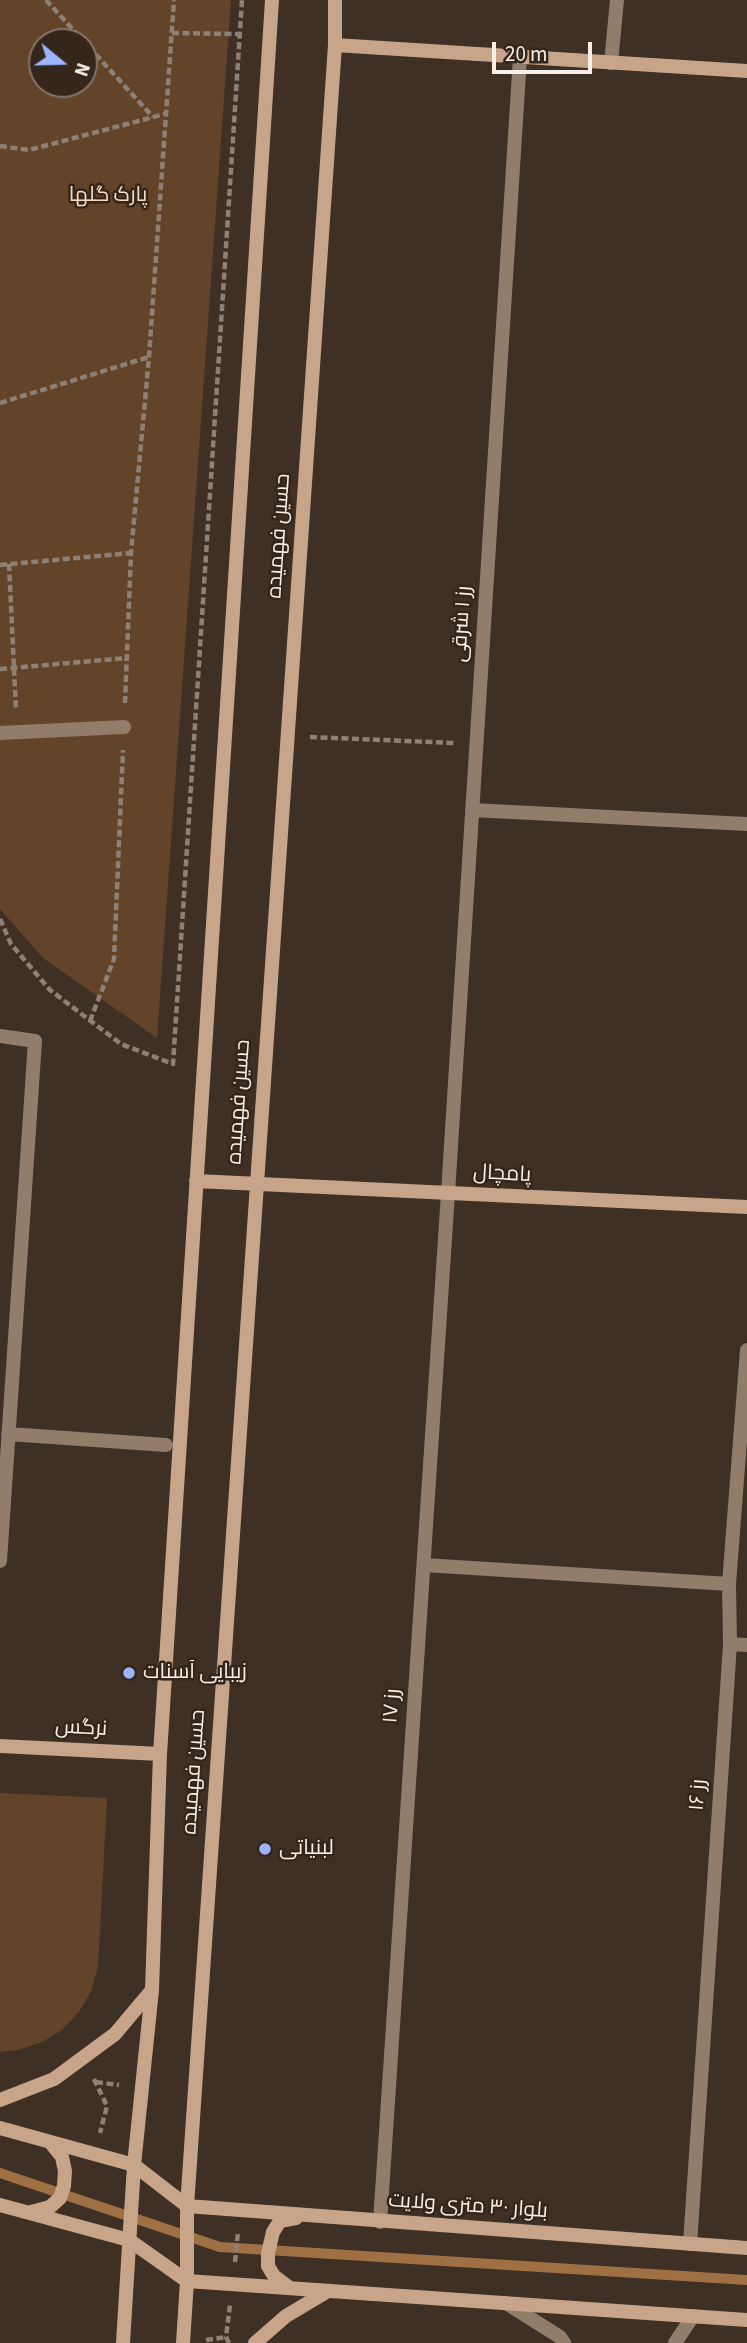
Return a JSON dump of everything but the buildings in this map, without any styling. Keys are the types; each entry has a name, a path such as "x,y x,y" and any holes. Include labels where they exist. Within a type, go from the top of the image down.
{"main road":[{"name":"حسین فهمیده","path":"129,2239 152,1990 160,1754 272,0"},
{"name":"حسین فهمیده","path":"187,2281 187,2206 335,45 335,0"},
{"path":"335,45 747,71"},
{"name":"پامچال","path":"196,1181 747,1207"},
{"name":"نرگس","path":"0,1746 160,1754"},
{"path":"0,2100 54,2080 114,2034 152,1990"},
{"path":"0,2128 134,2165 187,2206"},
{"path":"30,2213 50,2207 60,2198 64,2186 62,2157 50,2142"},
{"path":"0,2205 129,2239 187,2281 747,2320"},
{"name":"بلوار ۳۰ متری ولایت","path":"187,2206 747,2248"},
{"path":"290,2288 274,2276 268,2266 272,2232 280,2221 304,2216"},
{"path":"123,2343 129,2239"},
{"path":"183,2343 187,2281"},
{"path":"255,2343 286,2316 329,2291"}],"street":[{"path":"611,63 617,0"},
{"name":"رز ۱ شرقی","path":"448,1194 520,57"},
{"path":"0,733 124,727"},
{"path":"472,810 747,824"},
{"path":"0,1036 35,1041 6,1378 8,1434 0,1561"},
{"name":"رز ۱۷","path":"380,2222 448,1194"},
{"name":"رز ۱۶","path":"690,2244 730,1644 729,1584 747,1350"},
{"path":"8,1434 166,1445"},
{"path":"424,1565 729,1584"},
{"path":"730,1644 747,1645"},
{"path":"506,2303 560,2337 564,2343"},
{"path":"675,2343 693,2316"}],"path":[{"path":"46,0 153,117"},
{"path":"90,1021 114,958 131,552 149,357 174,0"},
{"path":"0,919 11,944 50,990 121,1044 173,1065 242,0"},
{"path":"172,33 239,34"},
{"path":"0,146 29,150 165,114"},
{"path":"0,403 149,357"},
{"path":"0,565 131,552"},
{"path":"9,564 17,732"},
{"path":"0,669 127,658"},
{"path":"287,736 477,744"}],"green space":[{"name":"پارک گلها","path":"0,0 231,0 157,1038 43,958 0,909"},
{"path":"0,1793 107,1798 98,1967 91,1991 79,2012 62,2030 42,2042 18,2050 0,2052"}],"waterway":[{"path":"0,2173 220,2247 747,2280"}],"place":[{"name":"زیبایی آسنات","path":"129,1673"},
{"name":"لبنیاتی","path":"265,1849"}]}
